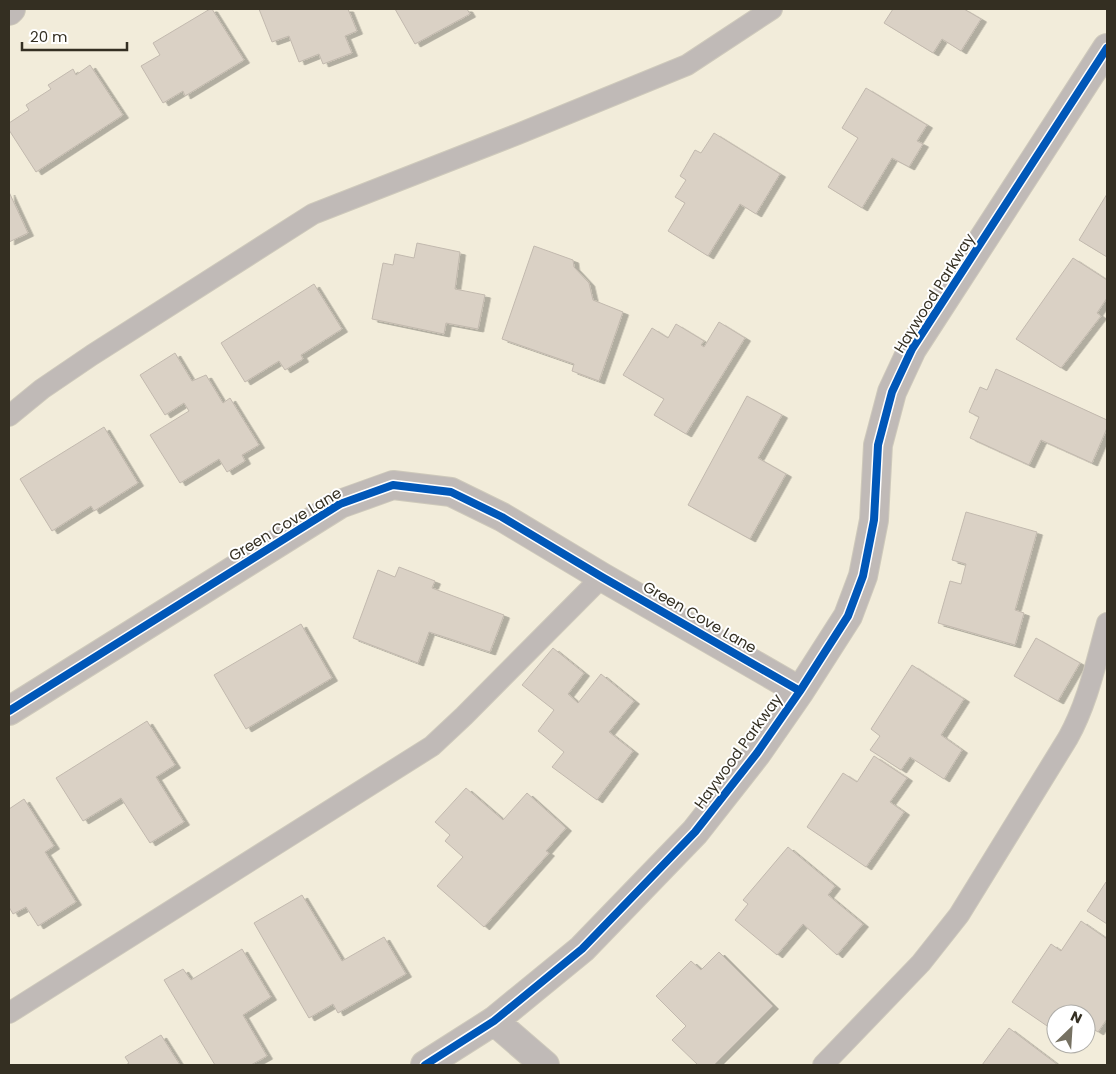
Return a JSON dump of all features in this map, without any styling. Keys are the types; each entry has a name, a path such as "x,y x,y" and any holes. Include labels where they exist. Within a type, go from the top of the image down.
{"street":[{"name":"Haywood Parkway","path":"425,1065 494,1021 582,949 695,832 757,753 800,691 848,616 863,576 874,520 878,445 892,392 912,349 1107,48"},
{"name":"Green Cove Lane","path":"9,712 340,504 393,485 452,492 502,517 800,691"},
{"path":"494,1021 546,1065"}],"lane":[{"path":"9,416 42,389 92,355 313,214 518,134 687,65 772,9"},
{"path":"9,1013 432,746 602,576"},
{"path":"822,1065 922,963 959,915 1077,723 1107,623"}],"building":[{"path":"212,9 244,60 185,96 183,91 163,103 141,66 160,55 153,43"},
{"path":"259,9 348,9 357,31 345,36 352,53 323,64 319,54 299,62 289,36 272,42"},
{"path":"395,9 467,9 470,14 415,44"},
{"path":"893,9 964,9 981,19 961,51 942,39 933,53 884,23"},
{"path":"90,65 123,115 36,172 9,130 9,123 29,110 26,105 51,89 48,85 73,69 76,75"},
{"path":"866,88 927,125 917,141 923,144 909,167 892,158 862,208 828,187 858,138 842,128"},
{"path":"714,133 780,174 756,214 740,204 708,256 668,231 685,203 675,197 686,180 680,176 695,150 701,153"},
{"path":"9,192 28,233 9,242"},
{"path":"1107,194 1107,257 1079,240"},
{"path":"417,243 460,252 455,289 485,295 478,329 446,323 444,334 372,319 383,263 393,265 395,254 414,258"},
{"path":"534,246 573,260 574,267 589,283 593,300 623,312 599,381 572,371 574,364 502,339"},
{"path":"1073,258 1107,280 1107,298 1097,313 1101,316 1061,368 1016,339"},
{"path":"314,284 342,329 301,355 303,359 285,370 279,361 245,382 221,343"},
{"path":"719,322 745,338 686,434 654,415 664,399 623,375 652,328 668,338 676,324 704,341 701,345 704,347"},
{"path":"175,353 192,381 206,375 223,403 230,398 259,445 242,455 245,461 227,472 219,459 180,483 150,435 189,411 184,403 165,415 140,375"},
{"path":"996,369 1107,420 1107,428 1092,463 1041,440 1029,465 970,438 979,417 969,412 980,387 987,390"},
{"path":"747,396 782,415 758,458 786,474 750,539 688,505"},
{"path":"104,427 138,483 94,511 91,506 52,531 20,479"},
{"path":"966,512 1037,532 1015,610 1024,613 1015,645 938,623 950,581 961,584 966,564 952,560"},
{"path":"399,567 435,581 432,588 504,615 490,652 429,632 418,663 353,638 378,570 395,577"},
{"path":"301,624 332,678 246,729 214,675"},
{"path":"1036,638 1080,663 1058,701 1014,676"},
{"path":"553,648 584,673 568,694 578,703 601,674 634,701 609,732 633,751 597,800 552,767 564,752 538,731 554,710 522,685"},
{"path":"912,665 964,699 941,735 962,750 944,779 910,757 901,770 870,750 880,736 871,729"},
{"path":"147,721 175,765 156,777 184,822 150,843 121,798 83,821 56,778"},
{"path":"874,756 907,778 890,802 904,812 866,867 807,827 843,773 857,782"},
{"path":"466,788 503,820 527,793 566,828 546,851 549,853 484,927 437,886 463,857 445,841 450,835 435,822"},
{"path":"24,799 54,846 45,852 76,902 38,926 26,907 13,914 9,907 9,809"},
{"path":"788,847 835,886 828,895 863,924 837,955 803,924 777,955 735,920 748,904 743,900"},
{"path":"1107,883 1107,924 1087,911"},
{"path":"302,895 342,961 384,937 406,974 338,1013 333,1004 309,1018 254,923"},
{"path":"1081,921 1107,939 1107,1019 1098,1032 1096,1031 1096,1004 1046,1004 1046,1025 1012,1002 1051,944 1061,951"},
{"path":"242,949 271,997 243,1015 267,1056 251,1065 215,1065 164,980 183,969 191,980"},
{"path":"719,952 773,1006 714,1065 698,1065 672,1040 686,1026 656,996 691,961 701,970"},
{"path":"1009,1028 1058,1065 982,1065"},
{"path":"161,1035 180,1065 126,1065 129,1063 125,1057"}],"cycle path":[{"path":"425,1065 494,1021 582,949 695,832 757,753 800,691 848,616 863,576 874,520 878,445 892,392 912,349 1107,48"},
{"path":"9,711 340,504 393,485 451,492 502,517 800,691"}]}
